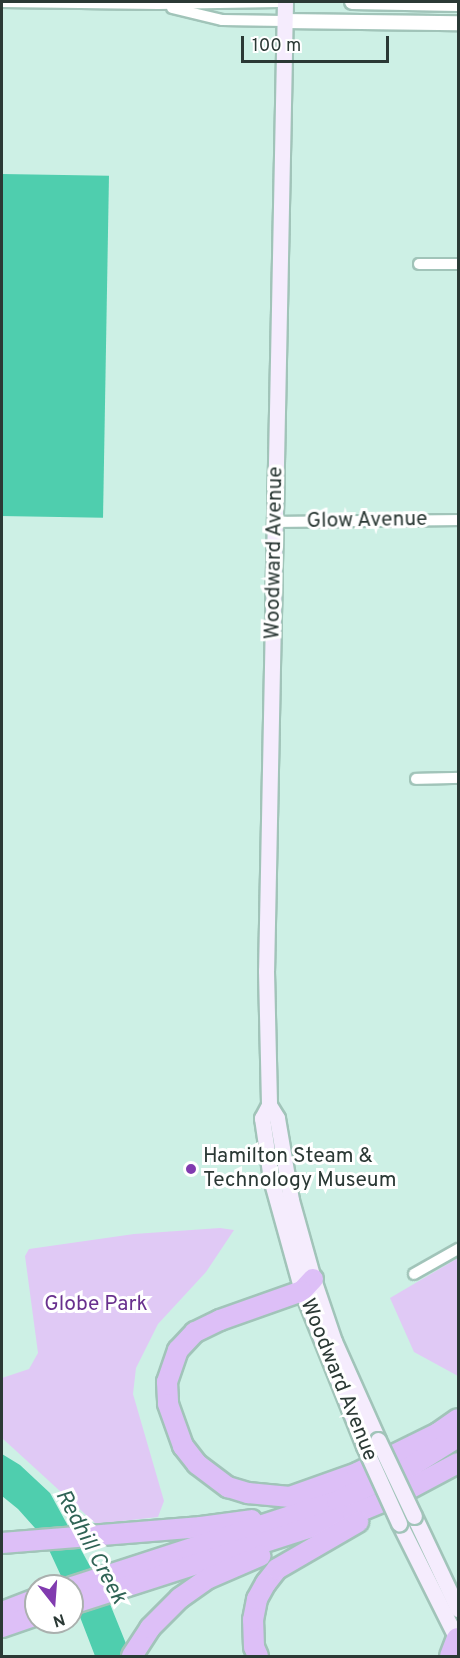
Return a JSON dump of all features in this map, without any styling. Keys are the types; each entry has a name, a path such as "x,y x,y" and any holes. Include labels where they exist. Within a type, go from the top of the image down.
{"highway":[{"path":"308,1285 195,1332 174,1359 167,1382 167,1395 176,1432 189,1456 212,1477 228,1487 248,1494 290,1497 357,1473 438,1433 459,1419"},
{"path":"84,1598 133,1576 337,1501 410,1467 459,1437"},
{"path":"132,1656 150,1628 164,1612 209,1578 309,1537 459,1463"},
{"path":"258,1656 253,1631 254,1609 257,1599 277,1569 313,1546 459,1468"},
{"path":"2,1544 235,1523 337,1501"},
{"path":"84,1585 133,1576 352,1514"},
{"path":"2,1600 24,1598"},
{"path":"2,1612 24,1602"},
{"path":"2,1627 24,1619"}],"main road":[{"name":"Woodward Avenue","path":"285,2 266,983 269,1105 262,1118 268,1165 308,1285 371,1443 399,1523 455,1645"},
{"name":"Woodward Avenue","path":"371,1443 414,1516 459,1609"}],"street":[{"path":"2,2 279,2"},
{"path":"352,2 459,4"},
{"path":"158,3 222,20 459,23"},
{"path":"419,264 459,264"},
{"name":"Glow Avenue","path":"276,522 459,520"},
{"path":"416,779 459,778"},
{"path":"414,1274 459,1249"}],"green space":[{"name":"Globe Park","path":"220,1228 234,1230 206,1272 158,1324 136,1368 133,1394 164,1501 158,1517 96,1524 2,1438 2,1378 29,1369 38,1353 25,1256 29,1249 134,1234"},
{"path":"458,1258 458,1376 414,1352 390,1298"}],"shaded area":[{"path":"2,174 109,176 103,518 2,516"},
{"path":"2,1454 20,1465 50,1493 108,1599 131,1656 95,1656 84,1627 84,1574 60,1574 43,1537 18,1509 2,1496"}],"place":[{"name":"Hamilton Steam & Technology Museum","path":"191,1169"}],"water label":[{"name":"Redhill Creek","path":"90,1547"}]}
